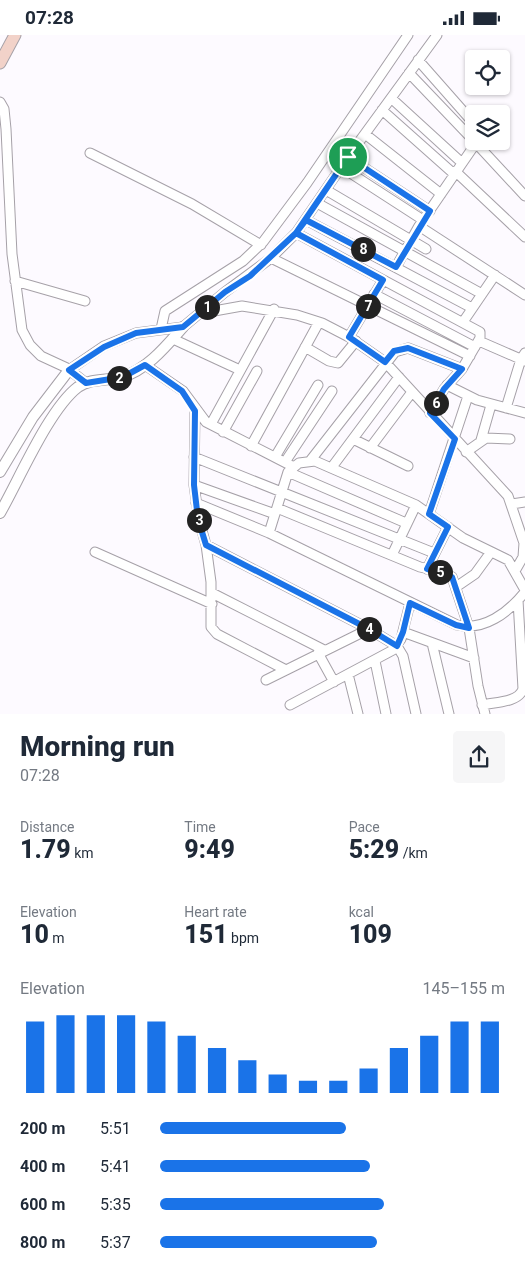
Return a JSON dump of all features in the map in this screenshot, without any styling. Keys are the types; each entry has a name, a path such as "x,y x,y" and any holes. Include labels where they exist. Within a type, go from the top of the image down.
{"main road":[{"path":"0,63 15,35"}],"street":[{"path":"160,329 165,311 243,261 261,245 307,183 408,35"},
{"path":"0,102 4,109 3,129 15,281 20,325 26,340 41,356 77,376 123,377 145,365 196,315 271,258 296,233 348,157 437,35"},
{"path":"418,60 465,113"},
{"path":"409,73 465,132"},
{"path":"391,98 461,162"},
{"path":"382,110 455,172 525,237"},
{"path":"365,134 441,194"},
{"path":"396,267 421,223 469,150"},
{"path":"482,150 525,196"},
{"path":"90,153 192,204 261,245"},
{"path":"348,157 430,211"},
{"path":"341,167 525,295"},
{"path":"326,190 426,249"},
{"path":"317,203 482,294"},
{"path":"306,220 472,308"},
{"path":"296,233 480,332 477,344 462,369 447,385 430,413"},
{"path":"271,258 470,356"},
{"path":"464,322 495,275"},
{"path":"306,347 329,361 338,363 353,339 374,294 383,280"},
{"path":"15,281 85,301"},
{"path":"374,294 477,344 524,358 506,408"},
{"path":"196,315 216,309 242,305 274,309 318,322 353,339 385,362 508,496 524,543 523,557 514,571"},
{"path":"210,425 274,309"},
{"path":"251,446 318,322"},
{"path":"0,513 40,438 71,395 80,361 115,341 136,333 183,327"},
{"path":"173,339 240,370"},
{"path":"310,461 394,351 408,348 462,369"},
{"path":"145,365 182,391 195,411 210,425 275,457 288,467 406,523"},
{"path":"223,432 257,371"},
{"path":"0,472 32,417 77,376"},
{"path":"332,467 399,377"},
{"path":"275,457 318,385"},
{"path":"447,385 491,405 525,413"},
{"path":"269,533 288,467 332,391"},
{"path":"370,448 412,392"},
{"path":"429,514 468,396"},
{"path":"466,452 481,440 491,405"},
{"path":"195,411 194,485 196,503 206,545 212,593 210,622 217,634 286,670"},
{"path":"353,439 408,466"},
{"path":"481,440 510,439"},
{"path":"194,457 434,553"},
{"path":"196,503 269,533 456,625 469,628 497,618 518,600 525,591 508,560 474,544 416,505 332,467 310,461 288,467"},
{"path":"194,485 276,511 452,577 469,628 485,714"},
{"path":"512,504 525,502"},
{"path":"392,555 416,505"},
{"path":"427,569 448,527"},
{"path":"206,545 369,629 397,646 403,657 416,714"},
{"path":"95,552 212,604"},
{"path":"456,587 475,573 491,552"},
{"path":"212,593 321,652 334,682"},
{"path":"482,705 512,699 522,694 518,600"},
{"path":"290,705 375,661 397,646 403,632 410,603"},
{"path":"266,680 369,629"},
{"path":"403,632 474,659"},
{"path":"432,643 449,714"},
{"path":"375,661 386,714"},
{"path":"348,674 358,714"}],"route":[{"path":"348,157 296,233 250,276 225,292 183,327 136,333 104,347 69,370 86,383 123,377 145,365 177,386 187,396 195,411 194,485 198,519 206,545 369,629 397,646 401,639 410,603 456,625 469,628 452,577 442,572 427,569 448,527 429,514 455,439 430,413 444,389 462,369 408,348 394,351 385,362 372,351 349,337 383,280 296,233 306,220 396,267 419,226 430,211 348,157"}]}
